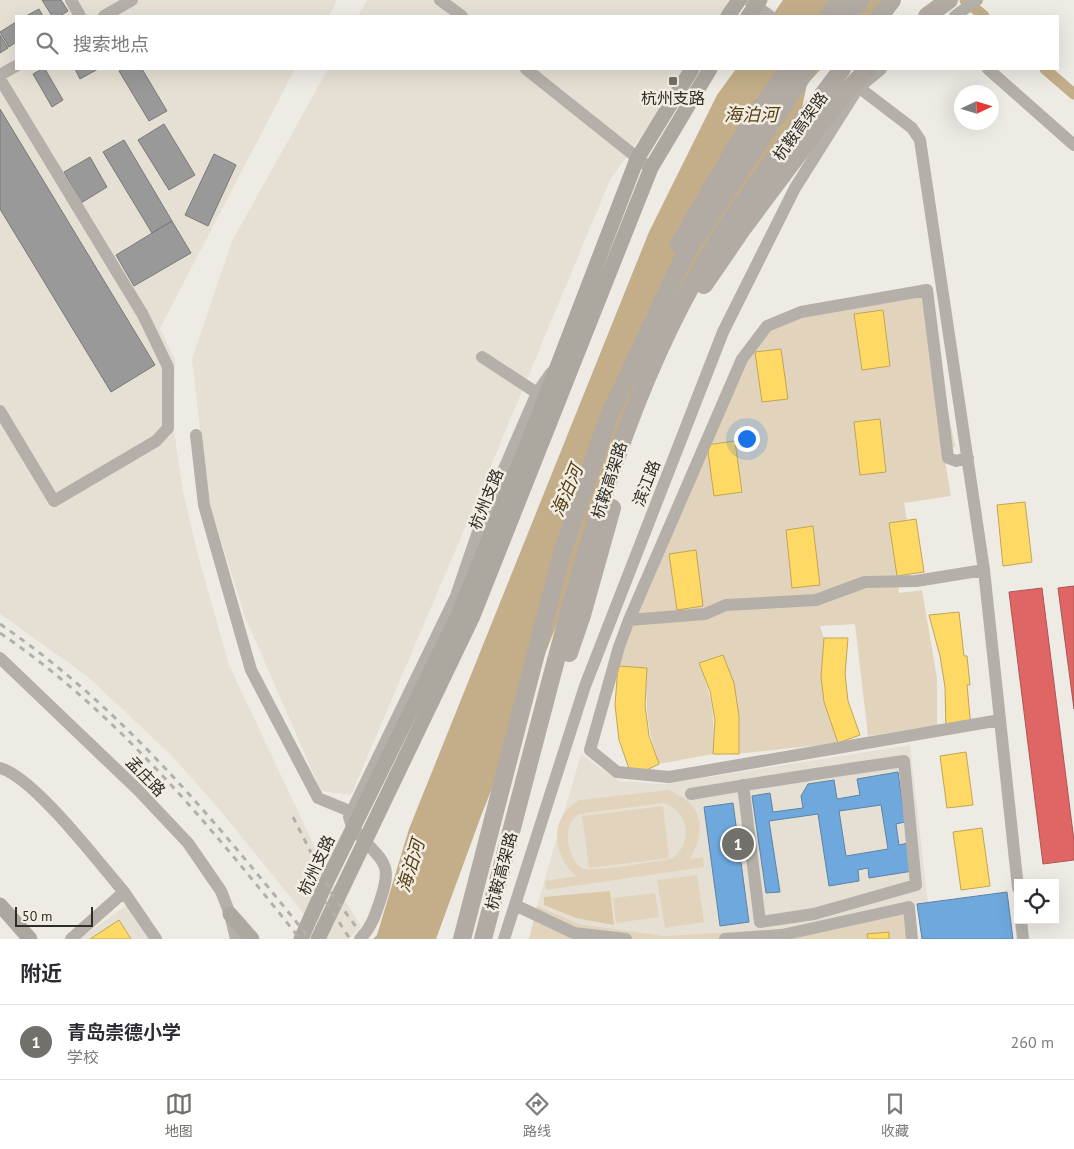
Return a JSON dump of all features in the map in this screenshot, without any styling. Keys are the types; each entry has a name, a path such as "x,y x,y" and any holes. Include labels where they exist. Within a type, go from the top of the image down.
{"highway":[{"path":"829,15 841,0"},
{"path":"849,15 861,0"},
{"path":"881,15 892,0"},
{"path":"932,15 954,11"},
{"path":"556,578 578,485 596,429 641,319 700,207 747,128 788,70"},
{"name":"杭鞍高架路","path":"462,939 562,552 608,418 684,256 806,70"},
{"path":"525,781 582,615 619,484 638,429 683,324 708,279 743,228 835,105 866,70"},
{"name":"杭鞍高架路","path":"484,939 582,562 628,424 670,328 706,260 748,197 850,79"}],"main road":[{"path":"729,15 739,0"},
{"name":"杭州支路","path":"318,939 472,616 544,422 560,359 637,159 691,70"},
{"name":"杭州支路","path":"301,939 325,885 459,613 544,422 651,168 709,70"},
{"path":"0,905 30,939"},
{"path":"230,914 252,939"}],"street":[{"path":"71,0 79,15"},
{"path":"106,15 132,0"},
{"path":"440,0 461,15"},
{"path":"954,11 977,0"},
{"path":"0,75 15,67"},
{"path":"527,70 637,159 651,168"},
{"path":"836,70 912,128 920,140 940,288 984,570 1017,879"},
{"name":"滨江路","path":"504,939 585,686 723,332 850,79 878,70"},
{"path":"989,70 1074,145"},
{"path":"0,79 143,315 168,367 168,428 156,441 54,501 0,411"},
{"path":"968,458 956,461 948,458 927,290 801,312 767,326 742,359 629,620 619,647 590,750 617,772 669,777 1000,720"},
{"path":"482,357 537,393"},
{"path":"360,939 374,921 387,880 386,869 381,859 350,825 349,817 456,596 482,517 537,393 560,359"},
{"path":"196,435 204,505 251,670 318,798 352,812"},
{"path":"629,620 705,614 726,605 816,600 865,582 916,581 984,570"},
{"name":"孟庄路","path":"0,658 138,790 188,843 221,891 230,914 234,938"},
{"path":"833,749 837,770"},
{"path":"691,794 742,785 837,770 904,761 916,884 814,914 760,922 742,785"},
{"path":"0,768 8,770 45,802 124,892 156,939"},
{"path":"71,939 124,892"},
{"path":"515,905 574,933 626,939"},
{"path":"726,939 782,935 908,906 912,939"},
{"path":"1021,924 1023,939"}],"shaded area":[{"path":"0,0 337,0 330,15 15,15 15,70 294,70 160,328 175,360 173,424 183,491 198,555 229,665 327,873 361,926 349,939 324,939 220,810 170,754 88,677 0,614"},
{"path":"367,0 738,0 728,15 359,15"},
{"path":"327,70 688,70 610,180 351,795 321,791 245,617 208,499 192,359 232,241"},
{"path":"925,293 955,447 943,449 951,496 904,503 907,521 897,576 899,593 922,590 937,678 937,725 868,736 855,624 820,626 824,638 821,677 838,743 737,754 738,728 736,703 731,679 722,655 699,664 712,708 714,729 713,754 659,764 648,716 646,693 647,668 618,666 668,535 742,359 767,326 801,312"},
{"path":"910,745 928,903 778,929 664,936 580,924 537,906 581,754 619,781 665,784"},
{"path":"668,790 679,795 695,809 700,827 696,848 690,859 703,857 704,867 546,890 545,881 576,876 562,858 557,836 562,816 580,800","holes":["664,803 679,813 686,828 683,845 671,859 598,869 582,868 574,860 568,841 568,833 569,826 579,814"]},
{"path":"663,806 669,858 589,868 582,816"},
{"path":"697,875 704,922 665,928 657,880"},
{"path":"610,891 614,925 576,918 544,905 544,897"},
{"path":"655,893 659,917 616,923 613,898"},
{"path":"127,905 149,939 79,939"},
{"path":"537,906 580,924 664,936 778,929 909,907 912,939 529,939"}],"water":[{"path":"783,0 886,0 872,15 773,15"},
{"name":"海泊河","path":"735,70 820,70 807,84 802,108 732,216 664,353 481,816 436,939 373,939 377,935 409,829 649,232 717,95"}],"building: 住宅":[{"path":"883,310 890,366 862,370 854,314"},
{"path":"781,349 788,399 762,402 755,352"},
{"path":"880,419 886,472 860,475 854,422"},
{"path":"735,441 742,492 714,496 707,445"},
{"path":"1025,502 1032,562 1003,566 997,505"},
{"path":"916,519 924,572 897,576 889,523"},
{"path":"813,526 820,585 792,588 786,530"},
{"path":"696,550 703,606 677,610 669,554"},
{"path":"959,612 964,656 967,656 970,685 967,685 971,728 946,730 945,687 940,656 929,615"},
{"path":"824,638 848,638 845,674 848,701 860,735 838,743 824,702 821,677"},
{"path":"723,655 734,683 739,716 739,754 713,754 715,720 710,691 699,663"},
{"path":"618,666 647,668 645,705 649,736 659,764 632,777 619,740 615,705"},
{"path":"966,752 973,805 947,808 940,756"},
{"path":"982,828 990,886 961,890 953,832"},
{"path":"119,920 131,939 90,939"},
{"path":"889,932 889,939 868,939 867,934"}],"building: 商业":[{"path":"1074,586 1074,709 1058,588"},
{"path":"1042,588 1074,841 1074,860 1043,864 1009,592"}],"building: 学校":[{"path":"898,772 905,822 896,824 899,845 908,843 913,871 869,878 868,868 858,870 859,881 829,886 818,814 769,821 780,892 766,893 752,796 770,793 773,812 803,808 801,796 808,784 834,780 837,799 860,795 857,779","holes":["881,805 888,849 846,856 839,811"]},
{"path":"733,803 749,922 720,926 704,807"},
{"path":"1007,892 1013,939 922,939 917,904"}],"building: 工业":[{"path":"42,0 61,0 68,11 62,15 51,15"},
{"path":"39,9 42,15 28,15"},
{"path":"15,23 15,43 9,47 0,32"},
{"path":"0,35 8,48 0,53"},
{"path":"40,70 46,70 63,100 52,107 33,74"},
{"path":"76,70 96,70 80,79"},
{"path":"143,70 167,111 149,121 119,71"},
{"path":"0,109 155,365 111,392 0,209"},
{"path":"164,124 195,175 169,190 138,140"},
{"path":"124,140 172,221 152,233 103,152"},
{"path":"214,154 236,165 208,226 185,215"},
{"path":"90,157 107,187 81,203 64,172"},
{"path":"172,221 191,253 134,286 116,255"}],"waterway":[{"path":"965,0 983,15"},
{"path":"1046,70 1074,94"}],"railway":[{"path":"0,624 45,657 128,730 166,769 240,853 310,939"},
{"path":"0,633 85,699 124,736 197,814 300,939"},
{"path":"293,817 332,894 365,939"},
{"path":"326,902 350,939"}],"place":[{"name":"杭州支路","path":"673,81"},
{"name":"青岛崇德小学","path":"738,844"}]}
